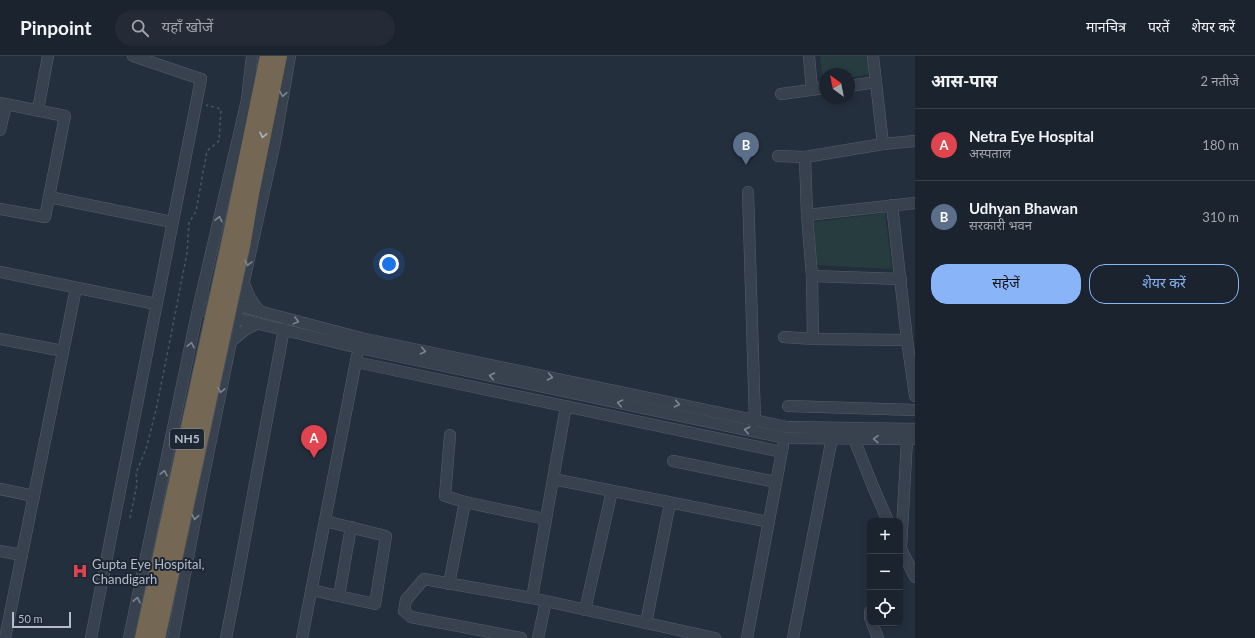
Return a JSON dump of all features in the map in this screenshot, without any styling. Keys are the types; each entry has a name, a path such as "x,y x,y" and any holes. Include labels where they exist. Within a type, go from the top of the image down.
{"highway":[{"name":"NH5","path":"158,638 236,241 268,56"},
{"name":"NH5","path":"144,638 236,241 257,196 279,56"}],"street":[{"path":"38,110 48,56"},
{"path":"92,638 201,78 132,56"},
{"path":"129,638 198,309 247,100 252,61 242,56"},
{"path":"172,638 230,342 244,282 257,196 275,142 290,56"},
{"path":"809,56 812,90"},
{"path":"874,56 883,144"},
{"path":"855,85 876,82"},
{"path":"781,94 819,89"},
{"path":"0,130 3,104 65,116 45,217 0,208"},
{"path":"778,156 805,157 883,144 915,141"},
{"path":"805,157 807,215 812,276 813,339"},
{"path":"748,192 755,420"},
{"path":"49,197 172,222"},
{"path":"807,215 915,203"},
{"path":"892,205 907,340 915,396"},
{"path":"0,272 156,304"},
{"path":"812,276 901,279"},
{"path":"244,282 250,298 258,311"},
{"path":"5,638 76,288"},
{"path":"201,296 238,305 360,343 786,432 832,438 911,439 903,518"},
{"path":"198,309 236,317 256,324 755,420 786,432 915,429"},
{"path":"230,342 244,330 256,324"},
{"path":"226,638 284,329"},
{"path":"784,338 907,340"},
{"path":"0,339 63,351"},
{"path":"302,638 360,343"},
{"path":"356,362 782,452"},
{"path":"532,598 566,406"},
{"path":"788,406 915,410"},
{"path":"747,638 786,432"},
{"path":"450,435 445,496 465,502 545,519"},
{"path":"793,638 832,438"},
{"path":"854,438 885,518"},
{"path":"673,461 776,482"},
{"path":"553,479 769,522"},
{"path":"0,490 34,496"},
{"path":"585,610 612,491"},
{"path":"448,584 465,502"},
{"path":"646,623 670,503"},
{"path":"311,590 375,604 386,536 325,521"},
{"path":"339,596 351,527"},
{"path":"0,551 22,555"},
{"path":"903,554 914,574"},
{"path":"521,638 411,617 404,611 406,600 424,579 532,598 715,638"},
{"path":"538,638 546,601"},
{"path":"873,626 878,638"}],"path":[{"path":"130,518 138,484 136,472 146,449 166,359 187,253 189,223 196,211 207,151 219,141 221,109 206,105"}],"green space":[{"path":"820,56 868,56 870,74 855,77 855,68 821,68"},
{"path":"885,213 892,269 817,265 814,222"}],"place":[{"name":"Udhyan Bhawan","path":"746,165"},
{"name":"Netra Eye Hospital","path":"314,458"},
{"name":"Gupta Eye Hospital, Chandigarh","path":"80,571"}]}
